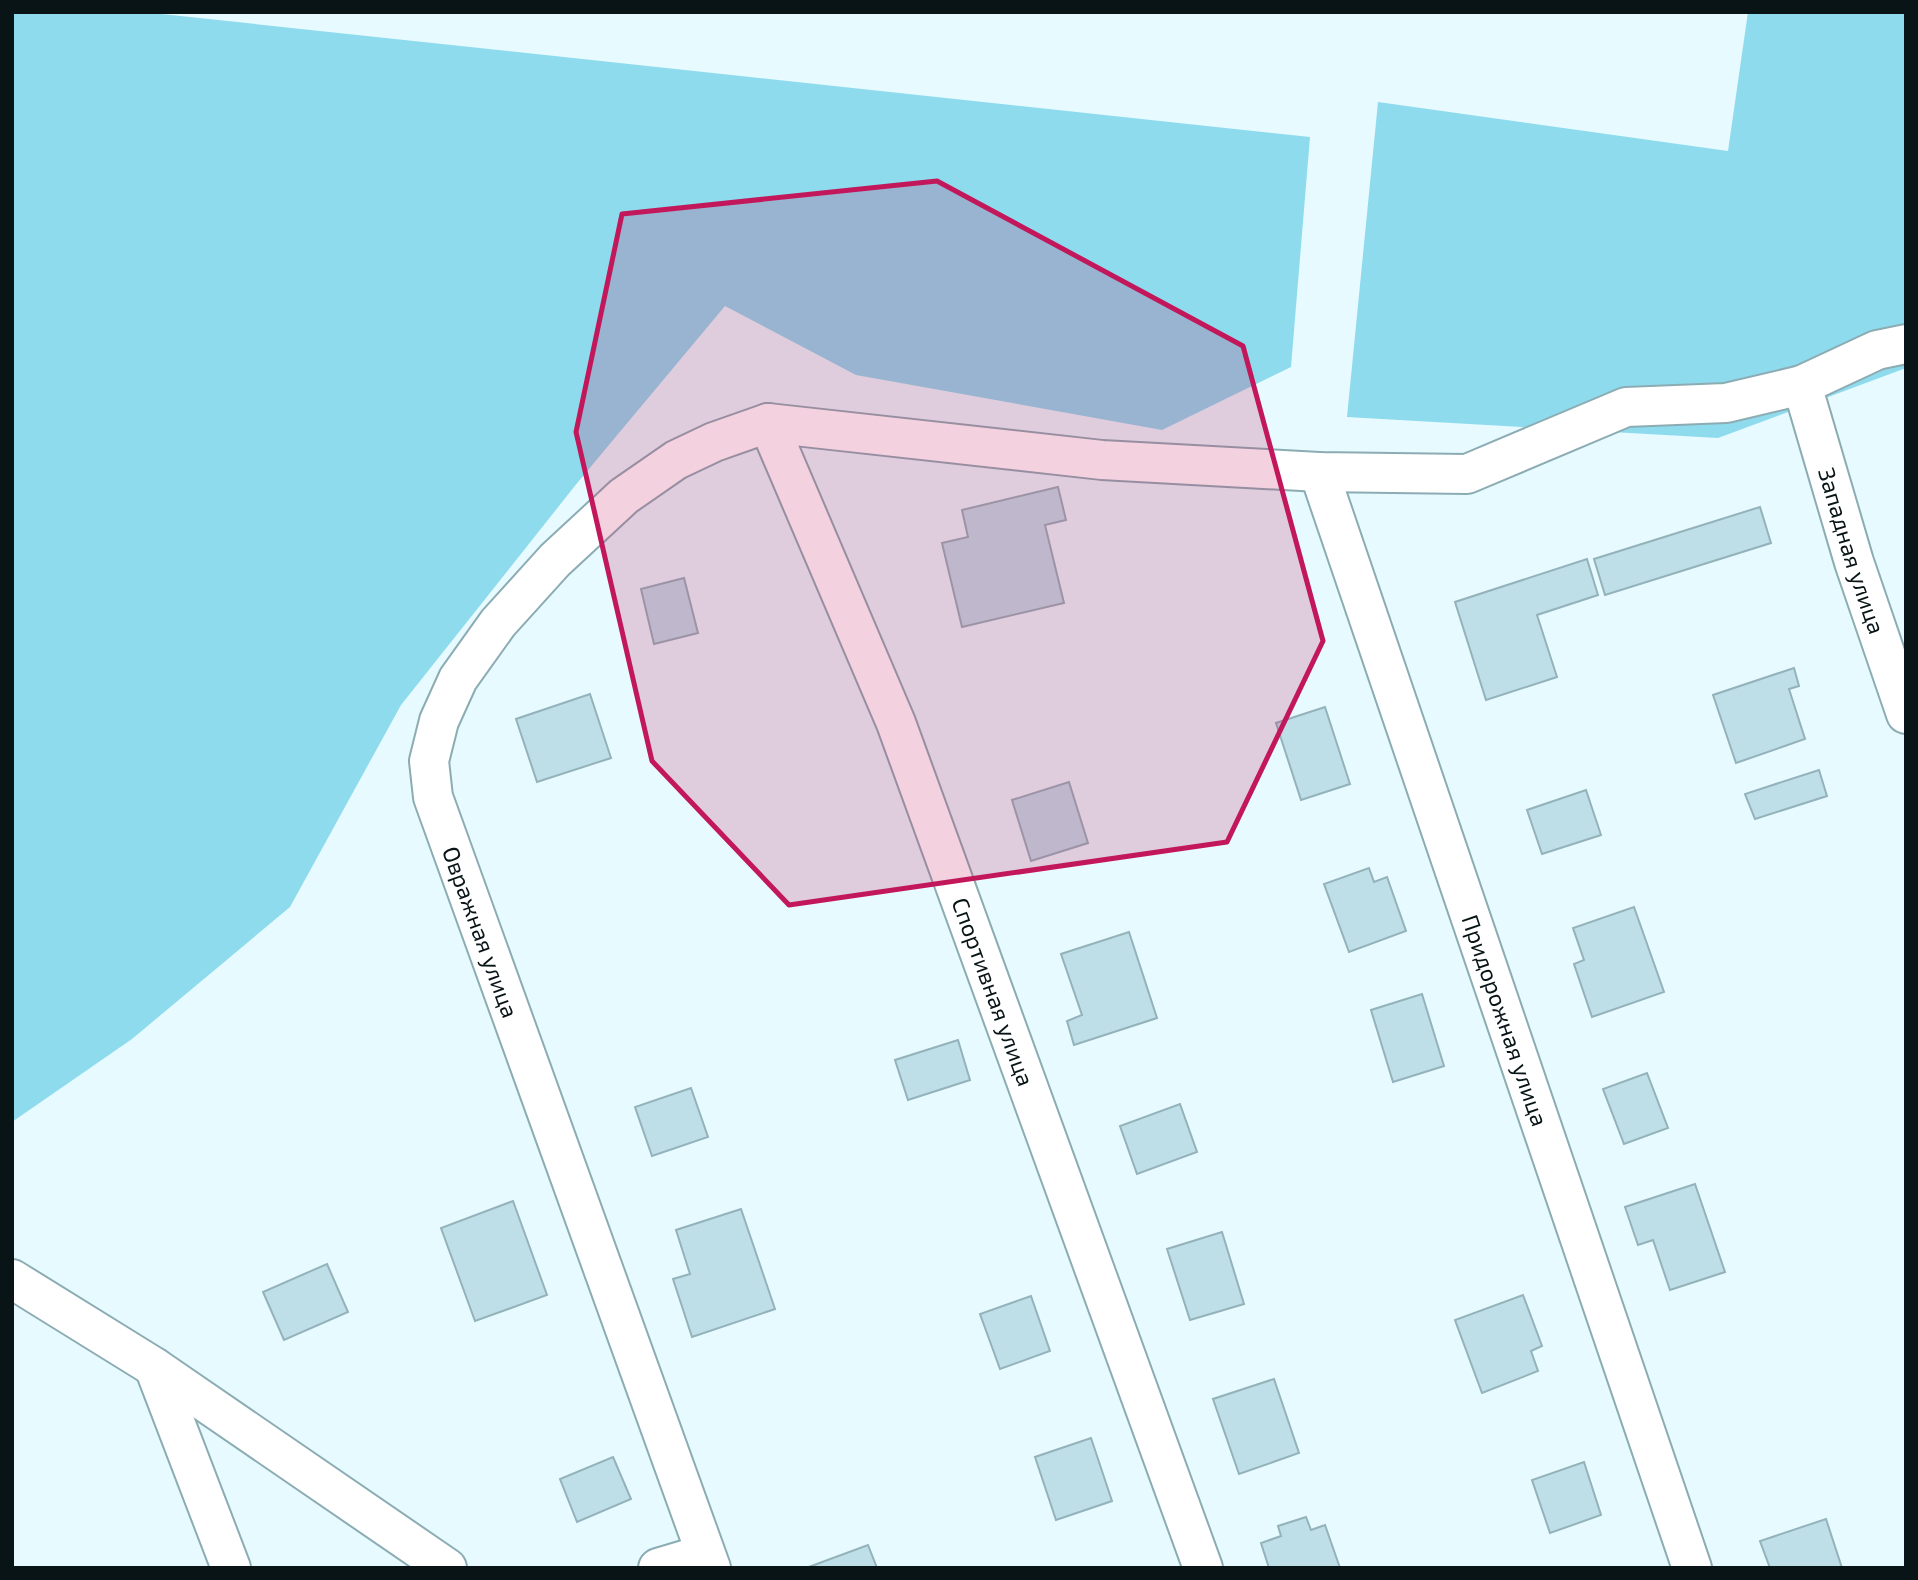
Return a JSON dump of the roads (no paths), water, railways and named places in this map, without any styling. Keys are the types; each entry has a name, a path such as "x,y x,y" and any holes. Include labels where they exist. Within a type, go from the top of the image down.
{"street":[{"path":"768,423 1102,460 1319,472 1467,474 1626,407 1726,403 1802,385 1877,350 1906,344"},
{"name":"Западная улица","path":"1802,385 1854,562 1906,714"},
{"name":"Овражная улица","path":"708,1561 433,797 429,761 439,721 458,679 498,623 555,560 624,496 676,460 714,442 768,423"},
{"name":"Спортивная улица","path":"768,423 896,723 1203,1568"},
{"name":"Придорожная улица","path":"1319,472 1692,1568"},
{"path":"12,1279 154,1367 447,1568"},
{"path":"154,1367 231,1568"},
{"path":"658,1568 708,1561"}]}
